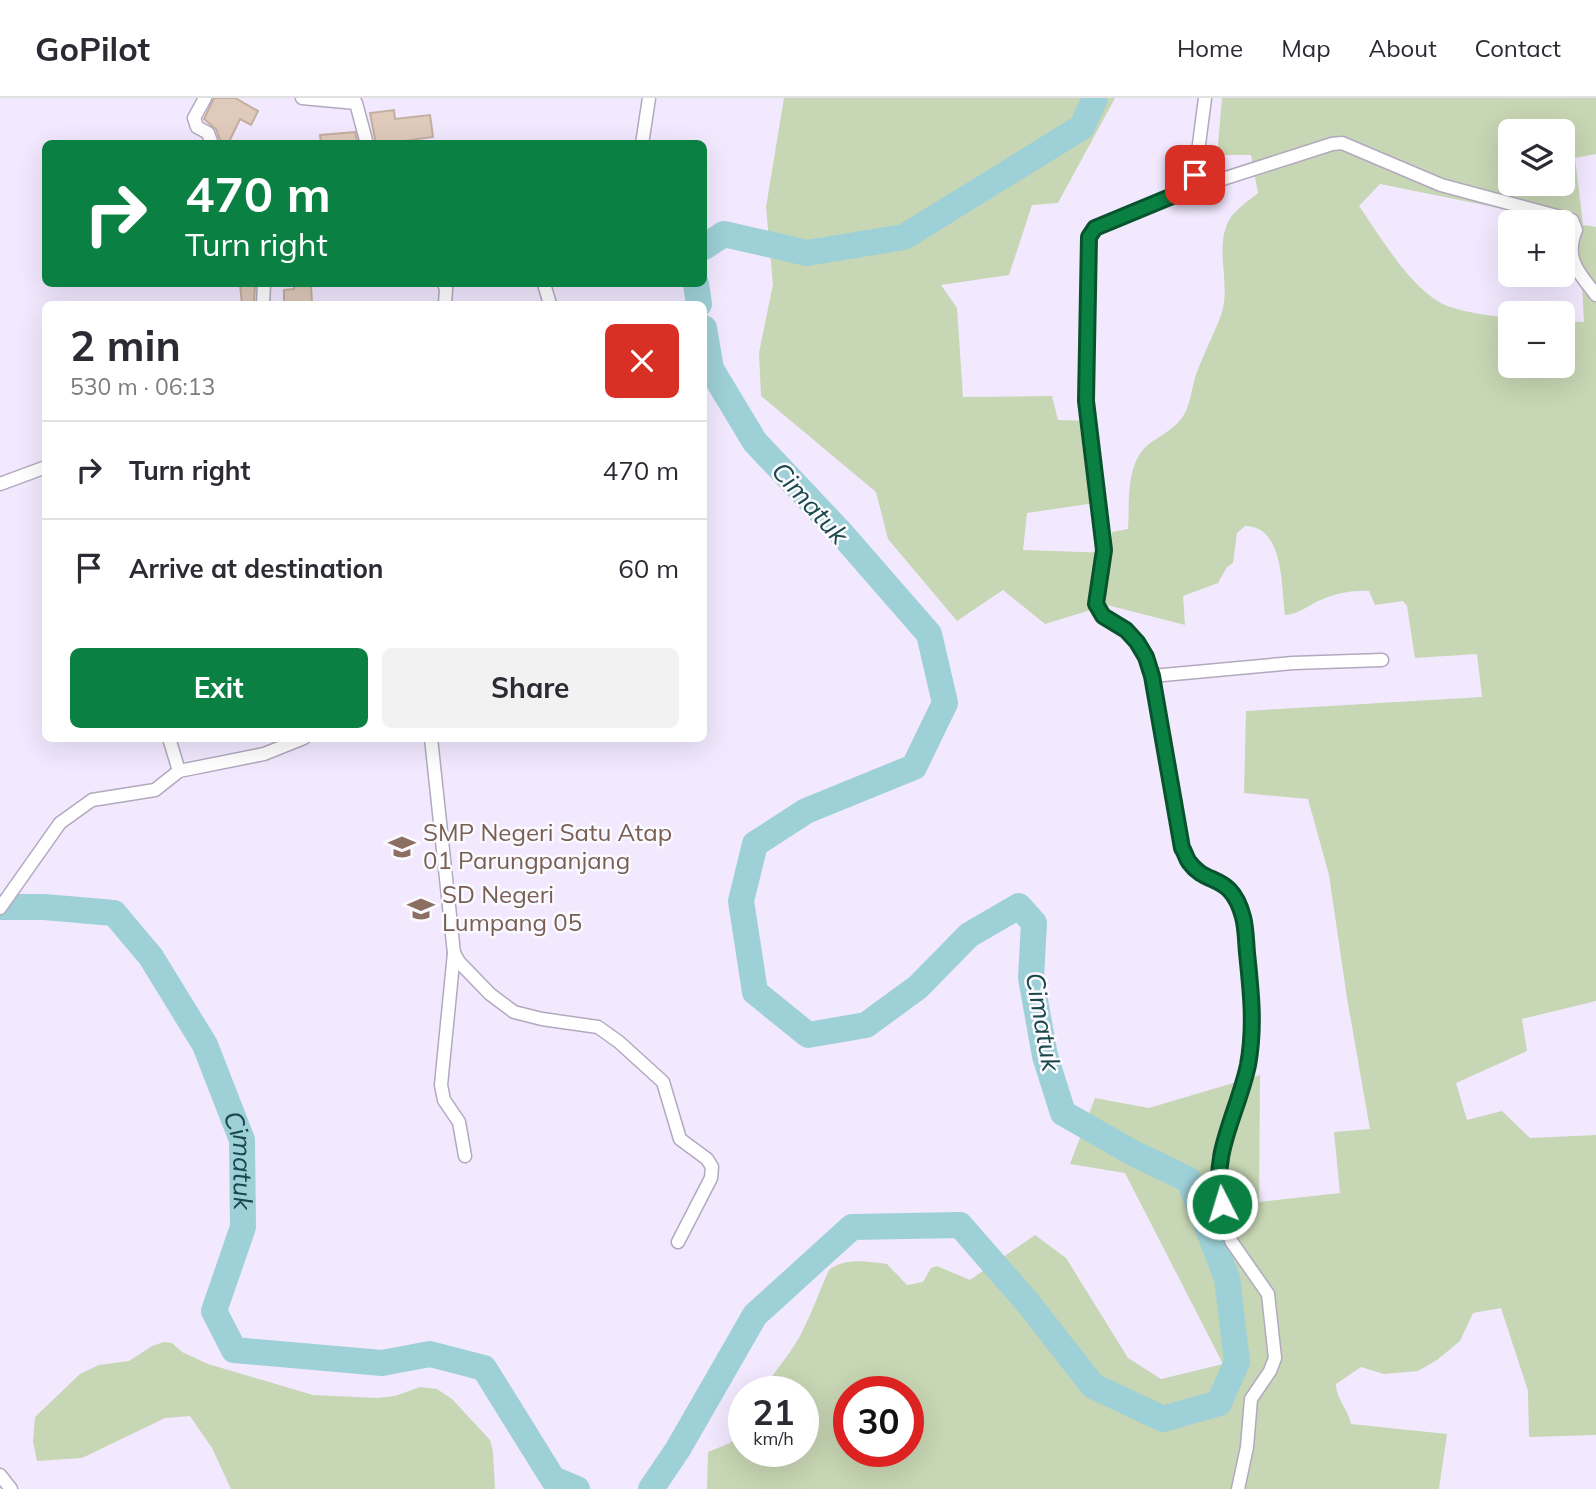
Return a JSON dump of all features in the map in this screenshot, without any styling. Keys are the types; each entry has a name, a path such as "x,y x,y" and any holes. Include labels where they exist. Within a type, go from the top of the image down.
{"street":[{"path":"205,98 194,118 197,127 208,134 210,140"},
{"path":"302,98 356,103 366,140"},
{"path":"643,140 649,98"},
{"path":"1182,192 1195,175 1205,98"},
{"path":"1238,1489 1247,1447 1251,1399 1270,1371 1275,1358 1268,1293 1231,1241 1218,1185 1220,1152 1247,1066 1252,1031 1244,918 1236,898 1226,885 1190,864 1182,848 1152,676 1146,657 1126,630 1103,616 1096,604 1104,550 1086,401 1089,237 1095,228 1182,192 1332,144 1351,145 1441,185 1572,220 1576,230 1571,242 1574,267 1596,295"},
{"path":"0,484 42,468"},
{"path":"1152,676 1293,663 1382,660"},
{"path":"170,742 179,771"},
{"path":"0,908 60,823 92,800 155,790 179,771 264,754 294,742"},
{"path":"431,742 454,953 441,1085 444,1100 459,1122 465,1156"},
{"path":"454,953 490,995 514,1012 541,1019 598,1027 619,1042 663,1082 680,1139 707,1158 712,1167 711,1178 678,1242"},
{"path":"0,1475 11,1489"}],"green space":[{"path":"784,98 1115,98 1058,203 1032,205 1009,275 941,285 957,308 963,397 1052,396 1058,420 1088,421 1095,503 1027,513 1023,550 1111,553 1112,532 1128,529 1130,484 1136,462 1149,444 1173,427 1185,413 1197,372 1220,318 1225,296 1223,238 1228,222 1239,208 1258,193 1251,155 1217,155 1222,98 1596,98 1596,154 1575,158 1583,225 1596,227 1596,1001 1522,1019 1527,1051 1456,1083 1467,1120 1502,1111 1530,1138 1596,1135 1596,1435 1529,1437 1528,1391 1501,1308 1473,1313 1460,1341 1418,1371 1384,1374 1361,1367 1336,1384 1351,1424 1447,1434 1439,1489 707,1489 708,1452 728,1444 728,1467 819,1467 819,1376 773,1376 800,1336 829,1270 842,1263 857,1261 887,1264 907,1285 923,1282 931,1268 937,1266 970,1280 1035,1235 1066,1258 1128,1358 1161,1379 1223,1364 1125,1173 1070,1164 1095,1098 1149,1108 1260,1075 1259,1202 1340,1193 1334,1132 1370,1129 1329,875 1308,799 1244,793 1246,711 1482,697 1477,654 1415,658 1407,606 1403,601 1375,605 1369,591 1352,592 1328,597 1296,613 1285,615 1281,574 1274,546 1258,529 1245,526 1237,533 1233,563 1227,567 1218,583 1183,596 1185,625 1107,605 1045,624 1003,590 957,621 888,539 876,492 761,396 759,353 773,284 766,207"},
{"path":"164,1342 172,1343 182,1352 208,1364 313,1395 377,1398 395,1396 420,1387 437,1389 452,1399 490,1440 495,1489 231,1489 212,1448 190,1416 165,1418 82,1458 37,1461 33,1441 35,1417 80,1374 99,1365 129,1361 152,1346"}],"building":[{"path":"214,98 235,98 258,111 251,125 240,119 230,140 220,140 216,129 204,119"},
{"path":"394,110 395,119 430,115 433,137 375,140 370,113"},
{"path":"355,132 357,140 321,140 320,135"},
{"path":"240,287 255,287 254,301 242,301"},
{"path":"311,287 312,301 284,301 284,290"}],"waterway":[{"name":"Cimatuk","path":"707,245 724,234 807,253 904,237 1082,127 1095,98"},
{"name":"Cimatuk","path":"696,287 699,301"},
{"name":"Cimatuk","path":"651,1489 678,1449 755,1315 852,1227 960,1225 1028,1303 1093,1386 1163,1419 1219,1403 1237,1362 1227,1278 1189,1180 1133,1153 1063,1113 1045,1056 1031,978 1034,923 1019,906 969,935 918,987 866,1025 808,1035 755,992 741,901 755,844 806,811 914,767 945,703 929,634 841,533 755,442 711,369 707,346"},
{"name":"Cimatuk","path":"0,907 44,907 114,913 151,957 205,1045 242,1140 243,1227 214,1311 234,1350 382,1363 430,1354 484,1368 553,1479 577,1489"}],"place":[{"name":"SMP Negeri Satu Atap 01 Parungpanjang","path":"402,847"},
{"name":"SD Negeri Lumpang 05","path":"421,909"}],"route":[{"path":"1195,175 1182,192 1095,228 1089,237 1086,401 1104,550 1096,604 1103,616 1126,630 1146,657 1152,676 1182,848 1190,864 1226,885 1236,898 1244,918 1252,1031 1247,1066 1220,1152 1218,1185 1222,1204"}]}
